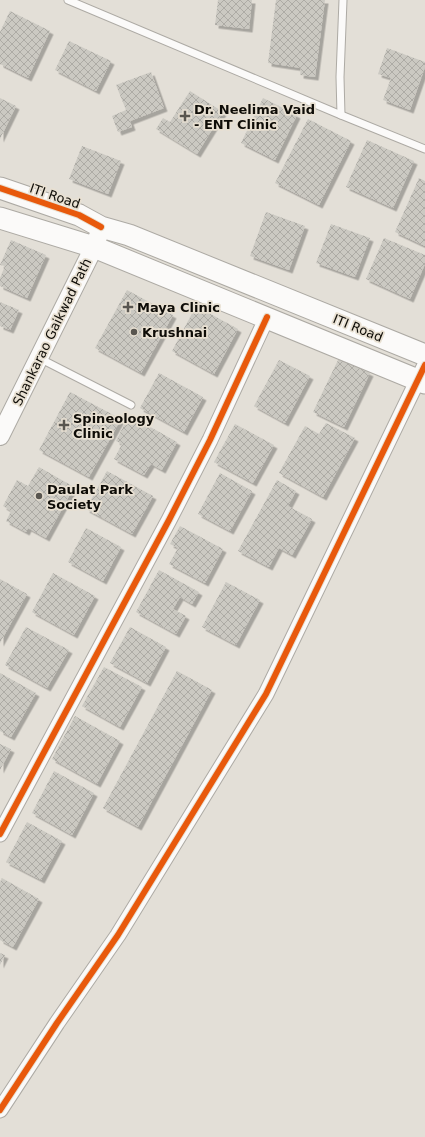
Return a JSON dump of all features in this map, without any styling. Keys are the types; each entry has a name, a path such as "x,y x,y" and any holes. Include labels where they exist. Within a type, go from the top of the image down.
{"main road":[{"name":"ITI Road","path":"0,188 79,215 101,227 129,235 425,355"},
{"name":"ITI Road","path":"0,218 94,247 267,317 423,376"}],"street":[{"name":"Shankarao Gaikwad Path","path":"0,436 94,247 101,227"},
{"path":"0,834 210,440 267,317"},
{"path":"0,1110 57,1023 118,935 266,694 423,376"}],"lane":[{"path":"68,0 425,149"},
{"path":"341,115 340,77 343,0"},
{"path":"38,358 131,405"}],"building":[{"path":"218,0 252,0 249,29 215,25"},
{"path":"276,0 325,0 315,77 300,75 301,68 268,63"},
{"path":"10,11 50,31 28,78 0,64 0,32"},
{"path":"69,41 111,61 96,91 55,70"},
{"path":"387,48 425,62 425,67 410,110 383,100 391,78 378,74"},
{"path":"151,72 164,108 130,121 132,127 118,132 112,116 126,110 116,85"},
{"path":"190,91 223,112 197,154 156,129 163,118 170,122"},
{"path":"0,98 16,106 0,139"},
{"path":"263,98 297,115 275,160 241,143"},
{"path":"308,119 351,141 319,205 275,183"},
{"path":"367,140 414,161 393,208 346,187"},
{"path":"82,146 121,161 108,194 69,179"},
{"path":"419,178 425,181 425,246 395,232"},
{"path":"266,212 305,226 289,270 250,256"},
{"path":"331,224 370,238 355,277 316,263"},
{"path":"384,238 425,255 425,264 410,299 366,279"},
{"path":"11,240 46,255 27,298 0,286 0,278 5,266 0,265"},
{"name":"Krushnai","path":"127,290 173,315 141,373 95,348"},
{"path":"0,302 19,310 10,330 0,326"},
{"path":"196,306 238,329 214,374 172,351"},
{"path":"339,358 370,373 344,427 313,412"},
{"path":"279,360 310,376 285,423 254,406"},
{"path":"159,373 203,397 184,432 140,408"},
{"path":"70,392 121,419 89,477 39,450"},
{"path":"129,415 177,442 162,470 151,464 144,475 114,459 122,444 116,441"},
{"path":"326,423 355,438 323,497 279,473 305,426 319,434"},
{"path":"235,424 274,445 253,483 214,462"},
{"name":"Daulat Park Society","path":"39,467 74,487 46,538 28,528 26,532 6,521 11,511 3,506 17,480 28,486"},
{"path":"107,471 153,496 132,534 86,509"},
{"path":"220,473 252,491 230,531 198,514"},
{"path":"277,480 296,491 288,506 312,519 292,555 279,548 269,567 238,551"},
{"path":"180,526 223,549 205,583 169,564 178,548 170,544"},
{"path":"86,528 121,547 103,581 68,562"},
{"path":"159,570 199,592 192,604 180,597 173,609 186,616 176,634 136,612"},
{"path":"53,573 95,596 74,635 32,612"},
{"path":"0,579 27,594 0,643"},
{"path":"226,582 260,600 236,645 202,627"},
{"path":"26,627 69,650 47,688 5,665"},
{"path":"130,627 166,647 147,683 110,663"},
{"path":"104,667 142,687 120,727 82,706"},
{"path":"177,671 212,690 138,827 103,808"},
{"path":"0,673 36,693 11,737 0,731"},
{"path":"75,716 120,741 97,784 52,759"},
{"path":"0,744 11,749 0,770"},
{"path":"54,771 94,793 72,835 32,813"},
{"path":"27,822 62,841 41,880 6,862"},
{"path":"2,878 39,899 13,947 0,940 0,882"},
{"path":"0,953 5,955 0,965"}],"cycle path":[{"path":"0,188 79,215 101,227"},
{"path":"0,834 169,520 210,440 267,317"},
{"path":"0,1110 57,1023 118,935 266,694 425,365"}],"place":[{"name":"Dr. Neelima Vaid - ENT Clinic","path":"185,116"},
{"name":"Maya Clinic","path":"128,307"},
{"name":"Krushnai","path":"134,332"},
{"name":"Spineology Clinic","path":"64,425"},
{"name":"Daulat Park Society","path":"39,496"}]}
